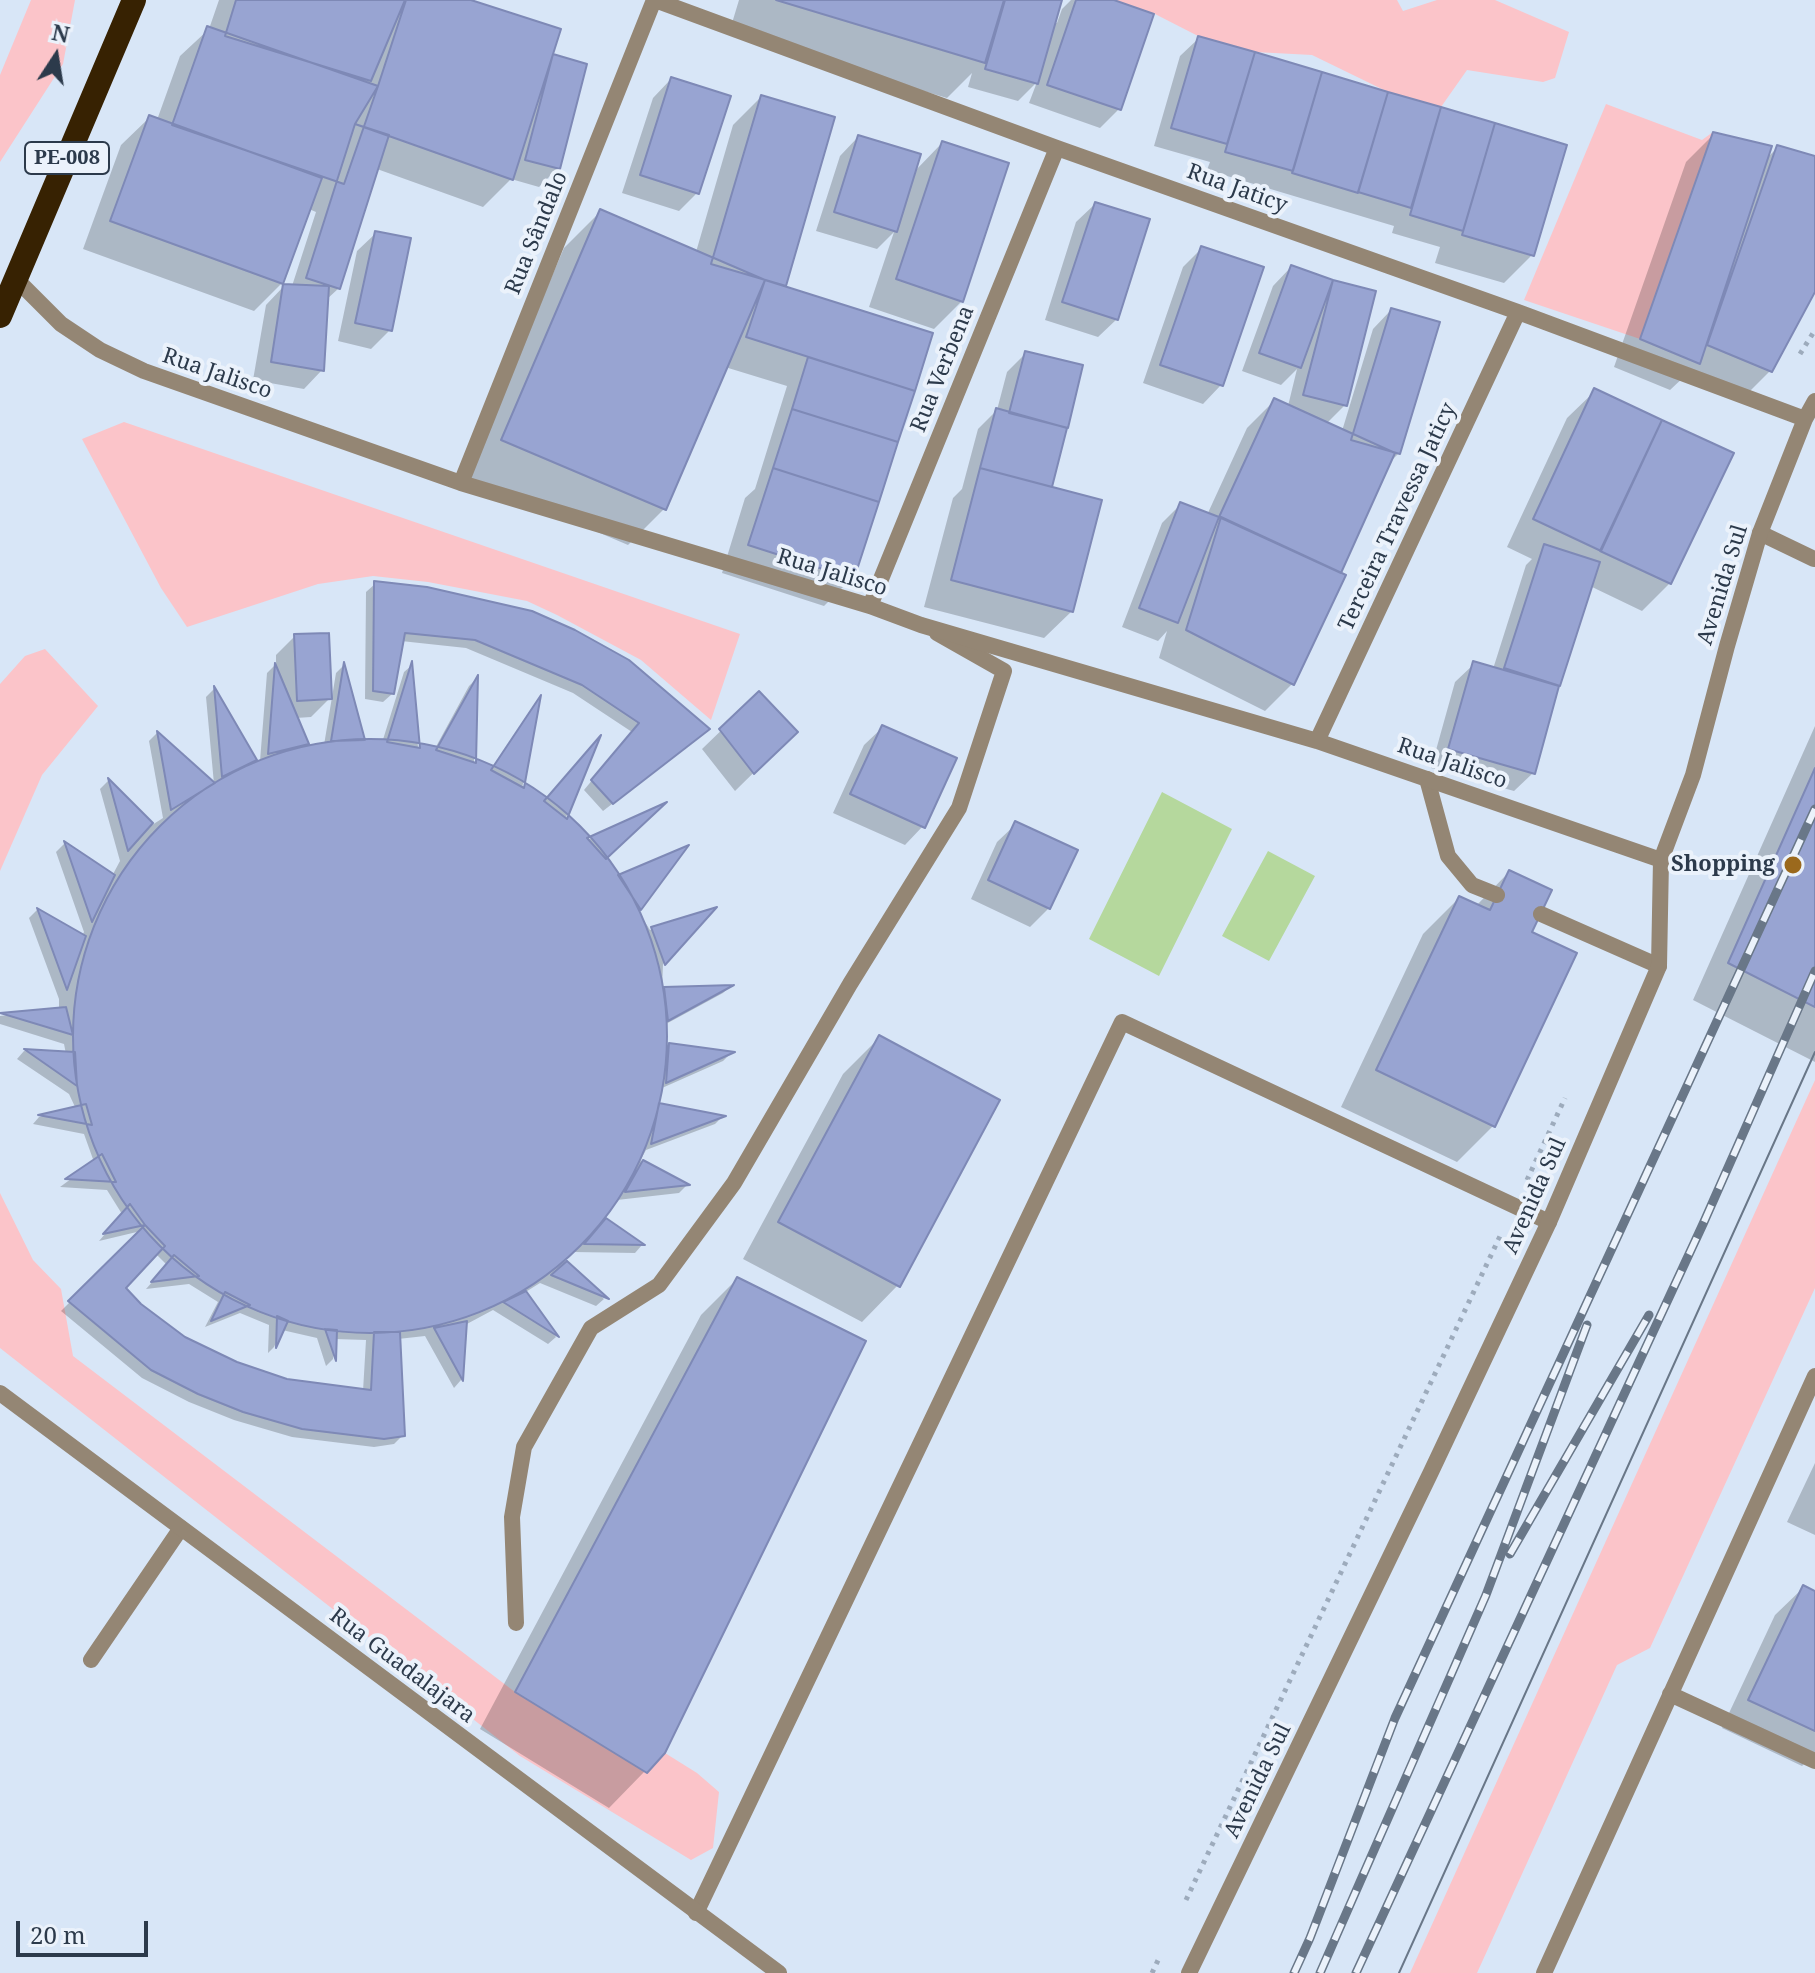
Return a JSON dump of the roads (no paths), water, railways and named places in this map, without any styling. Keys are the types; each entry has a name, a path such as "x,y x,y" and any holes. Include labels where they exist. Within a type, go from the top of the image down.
{"highway":[{"name":"PE-008","path":"0,316 134,0"}],"street":[{"name":"Rua Jaticy","path":"655,0 1805,419"},
{"name":"Rua Sândalo","path":"461,483 655,0"},
{"name":"Rua Verbena","path":"870,606 1057,148"},
{"name":"Rua Jalisco","path":"16,279 61,324 100,350 144,371 461,483 870,606 921,625 1317,741 1661,860"},
{"name":"Terceira Travessa Jaticy","path":"1317,741 1518,312"},
{"name":"Avenida Sul","path":"1189,1973 1549,1222 1659,966 1661,860 1693,775 1760,533 1815,401"},
{"path":"1760,533 1814,559"},
{"path":"516,1623 512,1517 524,1447 591,1328 659,1285 734,1183 850,984 959,808 1004,671 921,625"},
{"path":"1427,779 1448,856 1472,885 1497,895"},
{"path":"1541,914 1659,966"},
{"path":"696,1913 1122,1022 1549,1222"},
{"path":"1544,1973 1815,1376"},
{"name":"Rua Guadalajara","path":"0,1393 779,1973"},
{"path":"91,1660 181,1528"},
{"path":"1670,1694 1815,1761"}],"tram line":[{"path":"1399,1973 1815,1052"}],"railway":[{"path":"1294,1973 1395,1718 1815,809"},
{"path":"1356,1973 1703,1224 1815,971"},
{"path":"1510,1554 1649,1315"},
{"path":"1320,1973 1486,1595 1587,1325"}],"place":[{"name":"Shopping","path":"1793,865"}]}
